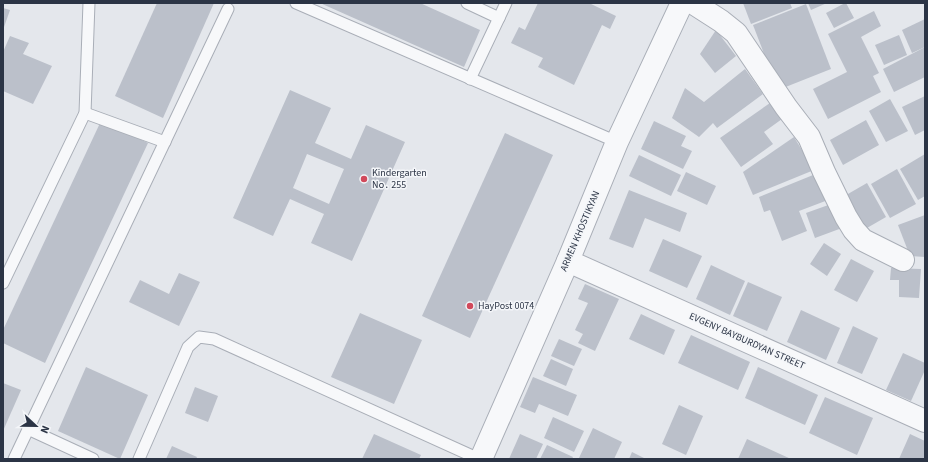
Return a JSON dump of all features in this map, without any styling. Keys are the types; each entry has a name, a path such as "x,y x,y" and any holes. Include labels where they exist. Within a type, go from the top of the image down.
{"street":[{"name":"ARMEN KHOSTIKYAN","path":"480,459 568,261 617,142 682,3"},
{"path":"693,3 736,33 786,107 809,137 824,172 854,230 863,240 903,260"},
{"name":"EVGENY BAYBURDYAN STREET","path":"568,261 925,421"}],"lane":[{"path":"3,283 85,113 89,3"},
{"path":"296,3 617,142"},
{"path":"467,3 499,18"},
{"path":"470,79 506,3"},
{"path":"14,459 228,9"},
{"path":"85,113 165,142"},
{"path":"139,459 188,347 199,337 214,339 480,459"},
{"path":"28,429 88,458"}],"building":[{"path":"157,3 214,3 163,118 115,96"},
{"path":"320,3 420,3 480,30 464,67"},
{"path":"538,3 589,3 616,16 610,29 602,25 574,85 538,67 543,58 511,43 519,27 525,30"},
{"path":"743,3 790,3 792,8 751,24"},
{"path":"808,3 827,3 811,10"},
{"path":"845,3 854,18 834,28 826,13"},
{"path":"806,4 831,69 778,90 753,25"},
{"path":"3,8 10,10 3,30"},
{"path":"874,11 881,26 861,37 879,73 873,76 881,92 828,119 813,89 847,72 828,34"},
{"path":"925,19 925,47 912,53 902,30"},
{"path":"716,30 736,56 715,73 700,54"},
{"path":"899,35 907,55 884,65 875,45"},
{"path":"10,36 29,43 23,54 52,66 33,104 3,91 3,52"},
{"path":"925,47 925,77 894,92 883,69"},
{"path":"745,69 763,94 717,128 713,123 699,137 672,118 685,88 704,102"},
{"name":"Kindergarten Nօ․ 255","path":"290,90 331,108 315,143 351,159 366,125 405,142 352,261 311,243 324,214 290,199 273,236 233,218","holes":["307,154 344,169 329,204 293,188"]},
{"path":"925,96 925,130 915,135 902,107"},
{"path":"890,99 908,131 886,142 869,111"},
{"path":"770,103 782,119 764,132 773,144 741,167 720,138"},
{"path":"866,120 879,145 843,165 830,140"},
{"path":"101,121 148,143 45,363 3,343 3,330"},
{"path":"654,121 686,136 681,146 692,151 683,169 641,149"},
{"path":"505,133 553,155 470,338 422,316"},
{"path":"794,137 814,170 753,195 743,172"},
{"path":"925,154 925,196 918,200 900,169"},
{"path":"639,155 681,175 671,196 629,176"},
{"path":"897,169 916,204 890,218 871,184"},
{"path":"686,172 716,186 707,205 677,191"},
{"path":"818,173 828,200 799,211 807,231 782,241 770,210 764,212 759,197"},
{"path":"867,183 886,217 860,232 841,198"},
{"path":"629,190 687,213 680,232 645,218 633,248 609,239"},
{"path":"834,203 842,228 815,238 806,213"},
{"path":"925,215 925,257 910,256 898,225"},
{"path":"663,239 702,256 687,288 649,271"},
{"path":"824,243 841,254 827,276 810,264"},
{"path":"851,259 874,271 857,302 834,290"},
{"path":"711,265 745,281 730,315 696,299"},
{"path":"891,268 921,269 919,298 899,297 899,280 890,280"},
{"path":"179,273 200,282 179,326 129,302 140,280 169,294"},
{"path":"748,282 782,297 767,331 733,316"},
{"path":"585,284 619,299 595,351 578,343 583,334 575,330 588,303 578,299"},
{"path":"801,310 840,328 826,360 787,342"},
{"path":"360,313 422,340 394,404 331,377"},
{"path":"641,314 675,330 664,355 629,339"},
{"path":"853,326 878,338 862,374 837,363"},
{"path":"691,335 750,362 738,390 678,363"},
{"path":"559,339 582,349 574,366 551,356"},
{"path":"903,353 925,363 925,370 911,401 886,390"},
{"path":"551,359 573,369 566,386 543,376"},
{"path":"86,367 148,395 120,459 58,431"},
{"path":"758,367 818,395 805,425 745,398"},
{"path":"533,377 577,395 568,416 539,404 535,413 520,407"},
{"path":"3,383 21,390 3,431"},
{"path":"195,387 218,396 208,422 185,413"},
{"path":"825,397 873,418 857,455 809,433"},
{"path":"679,405 703,416 686,455 662,444"},
{"path":"553,417 584,431 574,452 544,438"},
{"path":"593,428 622,442 614,459 579,458"},
{"path":"374,434 421,455 419,459 362,459"},
{"path":"520,434 543,444 536,459 509,459"},
{"path":"910,434 925,441 925,459 899,459"},
{"path":"747,439 791,459 738,459"},
{"path":"547,445 573,457 572,459 540,459"},
{"path":"172,446 197,457 196,459 166,459"},
{"path":"632,452 646,459 629,459"}],"place":[{"name":"Kindergarten Nօ․ 255","path":"364,179"},
{"name":"HayPost 0074","path":"470,306"}]}
